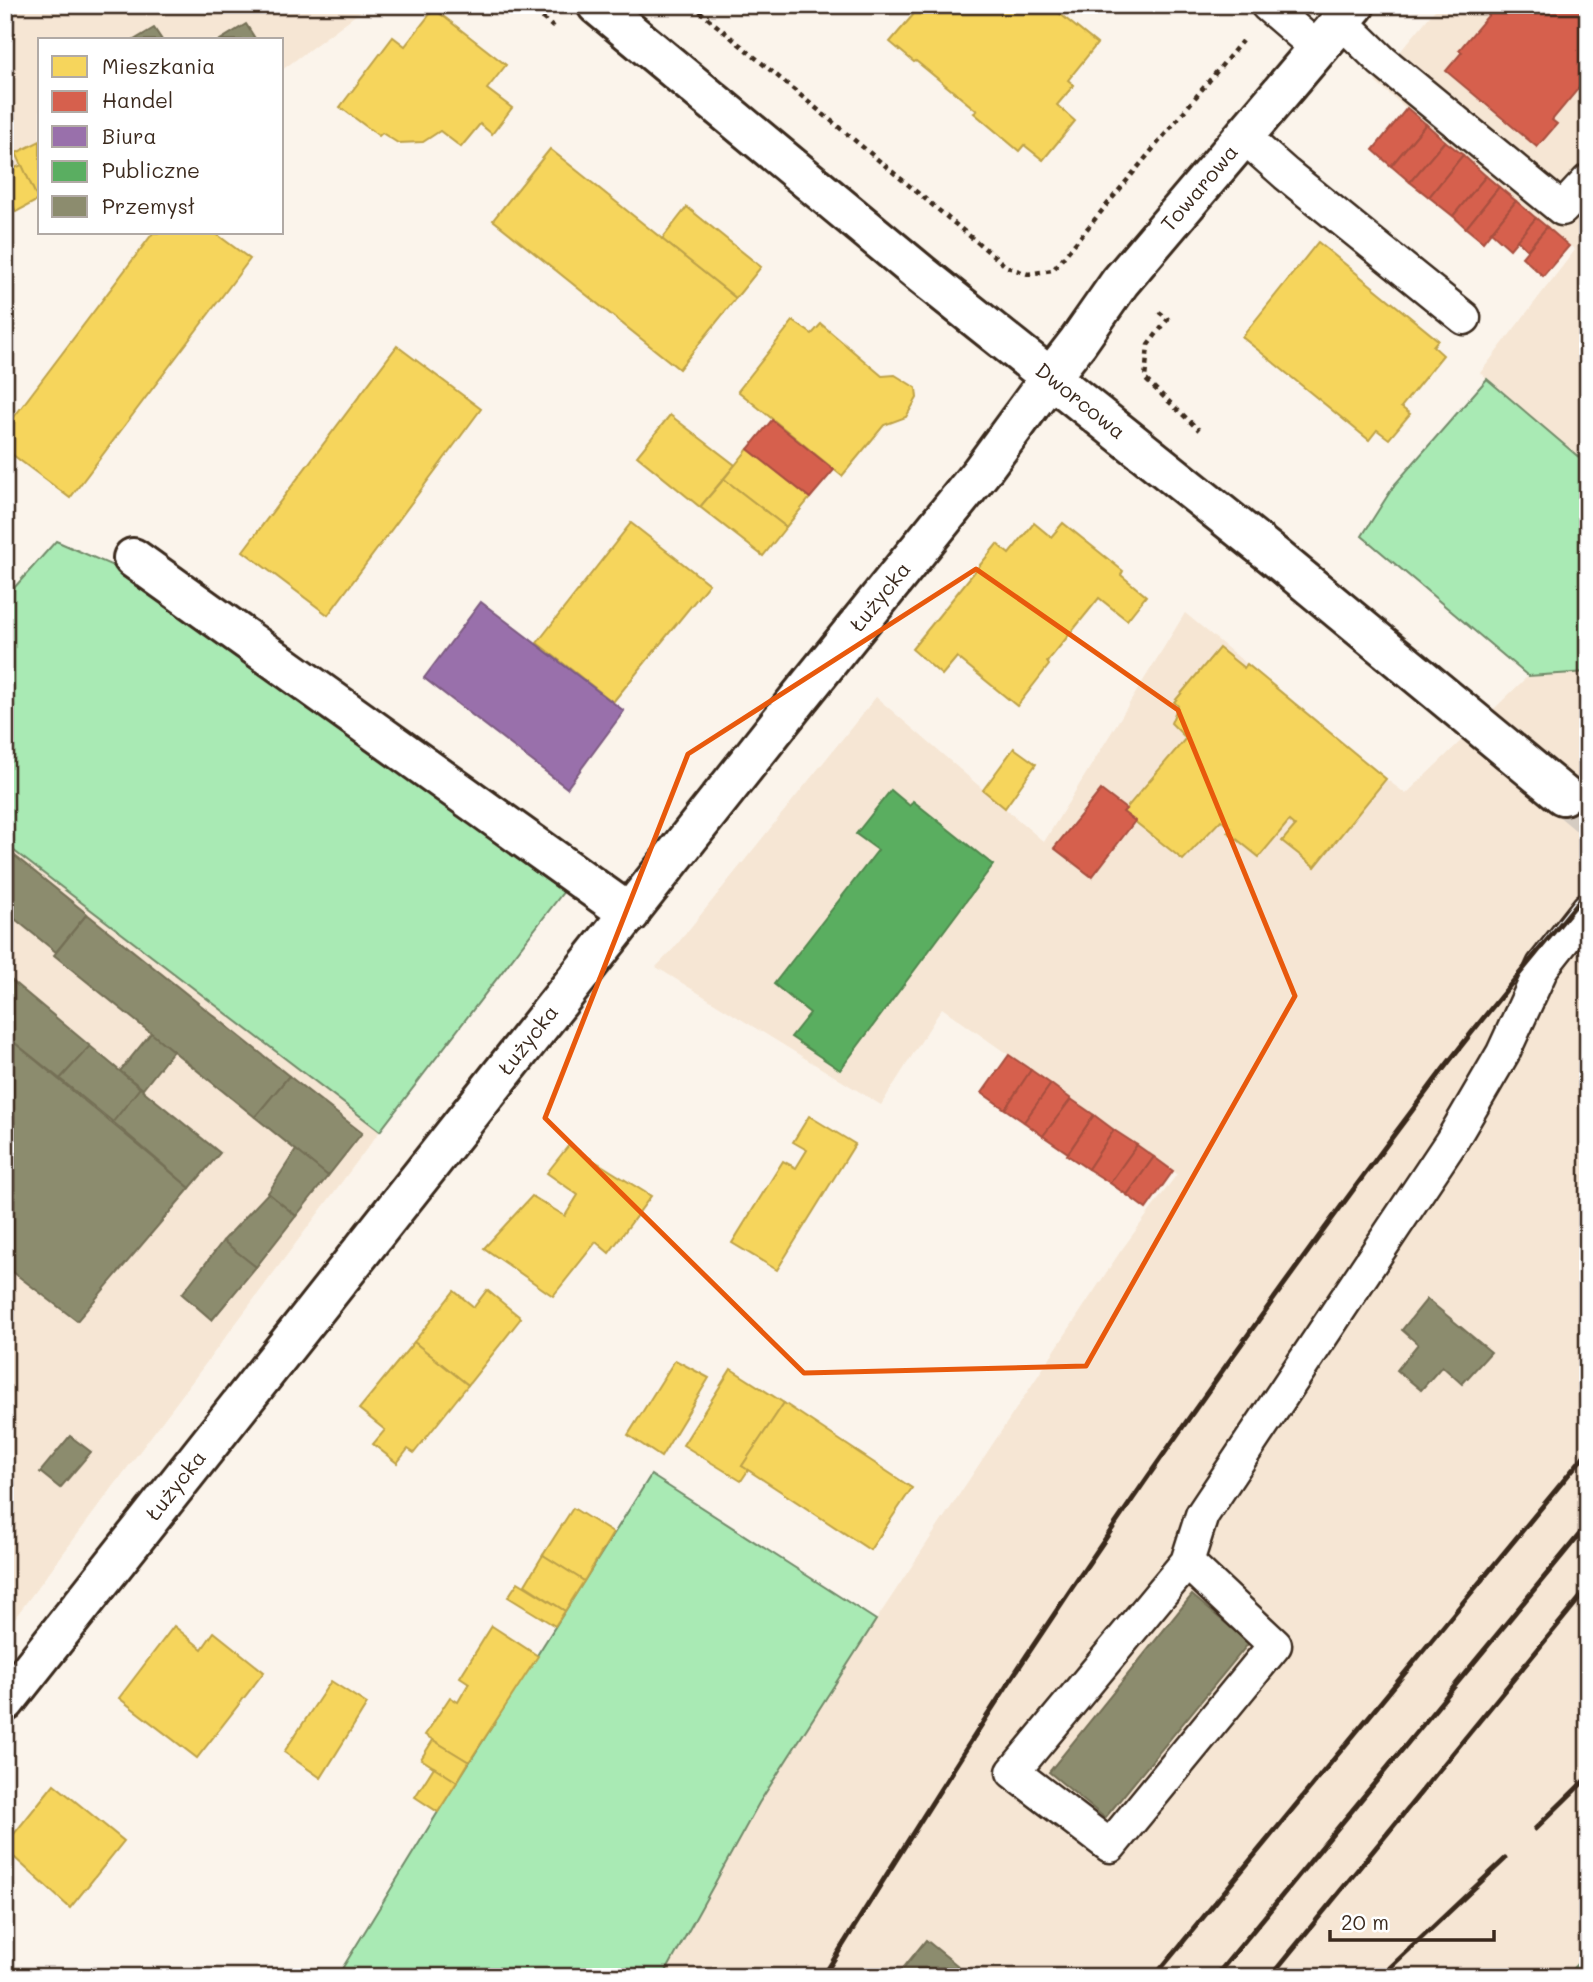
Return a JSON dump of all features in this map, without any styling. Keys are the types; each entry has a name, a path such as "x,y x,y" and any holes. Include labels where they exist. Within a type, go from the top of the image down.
{"street":[{"name":"Dworcowa","path":"597,5 912,267 1274,556 1563,796"},
{"name":"Towarowa","path":"1050,378 1079,342 1120,282 1338,25"},
{"name":"Łużycka","path":"5,1702 799,698 995,455 1050,378"},
{"path":"133,558 630,914"}],"lane":[{"path":"1269,6 1338,25 1562,209 1588,181"},
{"path":"1243,136 1464,318"},
{"path":"1187,1562 1275,1645 1110,1846 1013,1772 1187,1562 1202,1515 1451,1142 1503,1053 1543,966 1588,909"}],"path":[{"path":"692,5 1007,267 1028,274 1053,270 1269,6"}],"highlighted area":[{"path":"976,569 1178,710 1295,996 1086,1366 804,1373 545,1118 688,754"}],"shaded area":[{"path":"13,5 369,5 284,69 284,38 38,38 38,200 5,218 5,9"},
{"path":"1439,5 1588,5 1588,465 1480,373 1575,250 1375,82"},
{"path":"1185,613 1406,794 1528,676 1588,672 1588,1952 1565,1977 663,1977 759,1803 876,1620 1120,1252 1177,1174 942,1008 881,1105 656,967 876,697 1044,842"},
{"path":"5,844 380,1131 5,1631"}],"green space":[{"path":"1487,379 1588,465 1588,672 1528,676 1362,536 1395,484"},
{"path":"56,541 111,565 564,891 380,1131 5,844 5,598"},
{"path":"651,1475 876,1620 759,1803 663,1977 337,1977 438,1812"},
{"path":"1588,1952 1588,1977 1565,1977"}],"building: Mieszkania":[{"path":"901,5 1049,5 1097,44 1068,80 1074,85 1057,105 1075,121 1043,160 1024,145 1019,151 974,113 977,111 890,42 913,15"},
{"path":"434,9 506,65 487,89 512,108 492,134 480,124 461,147 440,131 423,142 398,143 382,133 379,136 340,107 393,37 405,46"},
{"path":"38,142 38,200 16,153"},
{"path":"550,149 736,298 679,369 493,220"},
{"path":"22,165 38,200 16,212 5,190 5,172"},
{"path":"687,207 761,267 736,298 662,239"},
{"path":"152,234 216,234 250,259 70,498 5,449 5,429"},
{"path":"1318,242 1438,340 1433,346 1443,355 1401,407 1410,414 1389,439 1377,430 1369,440 1242,337"},
{"path":"793,321 812,334 821,324 882,376 895,375 916,388 917,398 906,417 884,425 842,476 738,391"},
{"path":"397,346 481,409 328,615 243,551"},
{"path":"670,415 735,465 700,507 637,456"},
{"path":"748,449 810,498 786,527 724,479"},
{"path":"724,479 786,527 763,556 700,507"},
{"path":"631,523 709,584 613,702 537,643"},
{"path":"1034,523 1051,537 1063,523 1123,571 1121,575 1146,596 1127,620 1099,598 1047,662 1049,665 1017,706 957,657 942,675 912,649 997,544 1009,554"},
{"path":"1219,648 1244,668 1247,664 1386,779 1315,867 1282,841 1295,826 1289,821 1259,857 1228,832 1231,828 1221,820 1183,860 1123,812 1186,738 1171,723 1178,706 1174,702"},
{"path":"1014,748 1036,764 1005,808 983,790"},
{"path":"809,1116 855,1144 777,1270 732,1243 783,1161 796,1168 807,1150 793,1142"},
{"path":"569,1145 651,1196 609,1253 596,1242 553,1296 484,1248 532,1196 565,1216 578,1195 547,1173"},
{"path":"487,1290 521,1318 468,1385 414,1342 454,1291 474,1307"},
{"path":"414,1342 468,1385 414,1453 408,1449 397,1463 373,1444 385,1430 359,1409"},
{"path":"675,1360 709,1378 661,1457 628,1435"},
{"path":"731,1369 784,1403 742,1466 749,1469 741,1481 683,1445"},
{"path":"784,1403 912,1488 870,1550 742,1466"},
{"path":"573,1508 613,1533 584,1581 543,1555"},
{"path":"543,1555 584,1581 565,1611 525,1585"},
{"path":"518,1582 565,1611 555,1626 508,1597"},
{"path":"174,1626 202,1649 214,1632 264,1672 197,1758 119,1698"},
{"path":"492,1626 538,1656 469,1762 425,1735 450,1697 458,1702 469,1683 460,1677"},
{"path":"331,1681 367,1704 321,1778 284,1752"},
{"path":"433,1740 469,1762 457,1782 421,1759"},
{"path":"434,1767 457,1782 438,1812 415,1797"},
{"path":"54,1784 124,1841 70,1908 5,1849 5,1845"}],"building: Handel":[{"path":"1497,5 1588,5 1588,77 1552,120 1557,124 1537,147 1446,71 1462,52 1459,50"},
{"path":"1407,108 1426,124 1391,166 1373,150"},
{"path":"1426,124 1445,141 1410,182 1391,166"},
{"path":"1445,141 1463,155 1429,197 1410,182"},
{"path":"1463,155 1486,176 1453,216 1429,197"},
{"path":"1486,176 1499,187 1466,228 1453,216"},
{"path":"1499,187 1516,201 1483,242 1466,228"},
{"path":"1516,201 1536,218 1510,249 1491,232"},
{"path":"1536,218 1547,227 1527,250 1517,240"},
{"path":"1547,227 1569,246 1543,276 1522,257"},
{"path":"772,420 834,470 810,498 748,449"},
{"path":"1101,790 1126,809 1123,812 1135,821 1092,877 1054,848"},
{"path":"1009,1055 1031,1070 1005,1109 982,1093"},
{"path":"1031,1070 1051,1084 1024,1122 1005,1109"},
{"path":"1051,1084 1071,1099 1043,1136 1024,1122"},
{"path":"1071,1099 1094,1115 1068,1153 1043,1136"},
{"path":"1094,1115 1114,1130 1088,1169 1067,1155"},
{"path":"1114,1130 1137,1145 1110,1183 1088,1169"},
{"path":"1137,1145 1154,1157 1127,1195 1110,1183"},
{"path":"1154,1157 1173,1171 1146,1209 1127,1195"}],"building: Biura":[{"path":"481,602 624,711 567,788 424,678"}],"building: Publiczne":[{"path":"891,790 910,806 913,801 993,865 840,1070 791,1037 810,1013 774,984 878,850 856,834"}],"building: Przemysł":[{"path":"246,24 255,38 223,38"},
{"path":"154,28 161,38 137,38"},
{"path":"5,848 87,914 56,952 5,911"},
{"path":"87,914 289,1076 255,1117 54,955"},
{"path":"5,975 90,1046 60,1079 5,1035"},
{"path":"151,1033 173,1051 143,1089 120,1071"},
{"path":"5,1035 190,1188 77,1321 5,1266"},
{"path":"90,1046 140,1088 113,1122 60,1079"},
{"path":"289,1076 362,1133 328,1176 255,1117"},
{"path":"140,1088 220,1153 190,1188 113,1122"},
{"path":"296,1150 328,1176 296,1216 268,1193"},
{"path":"268,1193 296,1216 256,1267 223,1241"},
{"path":"223,1241 256,1267 212,1320 182,1294"},
{"path":"1427,1299 1491,1352 1462,1384 1442,1366 1421,1390 1397,1370 1418,1344 1402,1330"},
{"path":"70,1436 91,1452 60,1488 40,1472"},
{"path":"1192,1595 1249,1643 1105,1818 1049,1772"},
{"path":"926,1940 958,1966 950,1977 896,1977"}],"tunnel":[{"path":"1563,795 1588,816"}],"railway":[{"path":"823,1977 1001,1695 1224,1368 1448,1063 1588,890"},
{"path":"1154,1977 1588,1451"},
{"path":"1215,1977 1588,1524"},
{"path":"1270,1977 1588,1588"},
{"path":"1535,1829 1588,1777"},
{"path":"1380,1977 1505,1859"}]}
